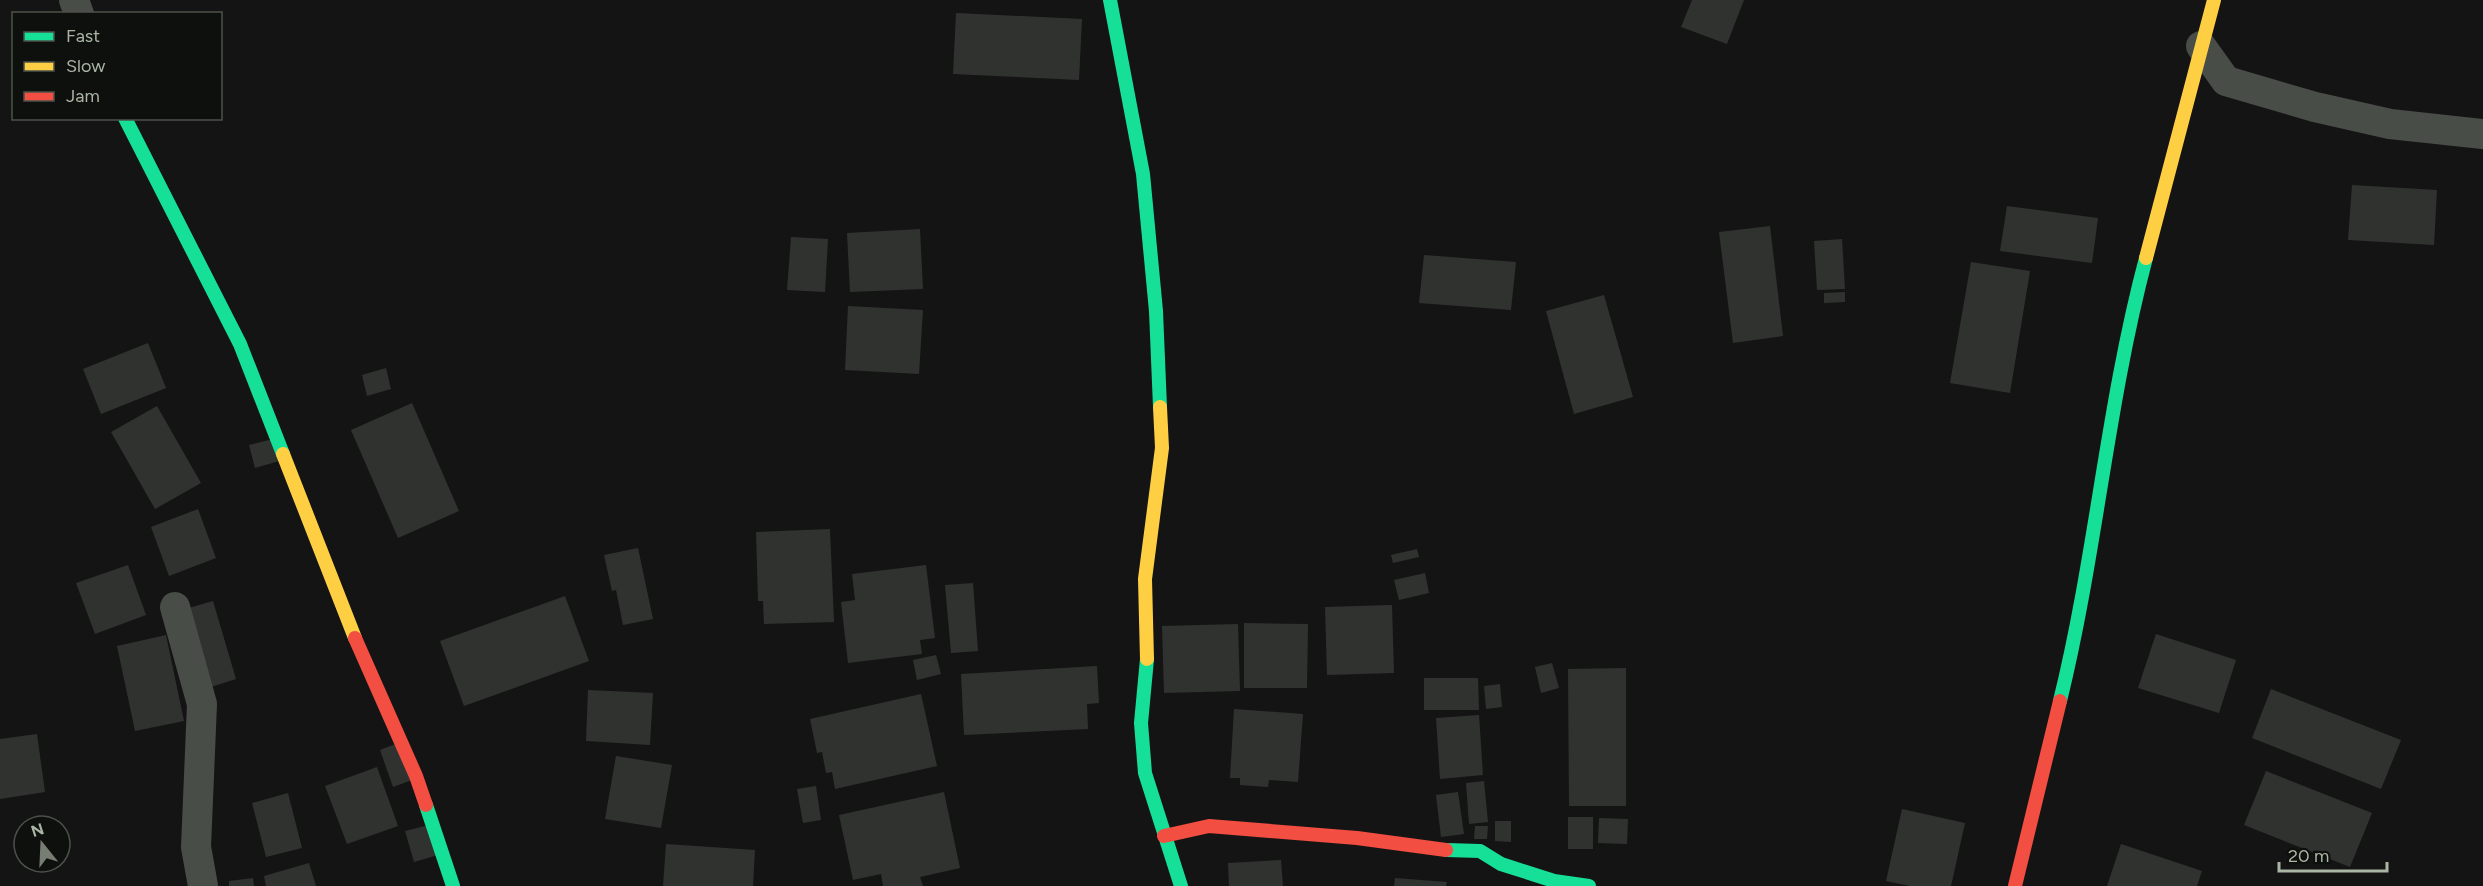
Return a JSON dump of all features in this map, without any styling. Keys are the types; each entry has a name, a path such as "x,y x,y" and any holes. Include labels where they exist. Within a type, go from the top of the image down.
{"street":[{"path":"1110,0 1143,174 1156,311 1162,448 1145,579 1147,672 1141,723 1145,773 1182,886"},
{"path":"2015,886 2077,633 2099,486 2140,279 2214,0"},
{"path":"2201,46 2226,81 2315,107 2390,123 2483,134"},
{"path":"2182,115 2226,81"},
{"path":"126,120 240,344 361,653 416,776 453,886"},
{"path":"175,607 202,704 196,846 203,886"},
{"path":"1164,836 1209,826 1357,838 1454,851 1480,851 1501,864 1554,881 1589,886"}],"building":[{"path":"1692,0 1744,0 1727,44 1681,27"},
{"path":"956,13 1082,19 1079,80 953,74"},
{"path":"2352,185 2437,190 2434,245 2348,240"},
{"path":"2007,206 2098,218 2092,263 2000,251"},
{"path":"1770,226 1783,336 1733,343 1719,232"},
{"path":"920,229 923,289 850,292 847,233"},
{"path":"791,237 828,239 825,292 787,290"},
{"path":"1842,239 1845,289 1817,290 1814,241"},
{"path":"1424,255 1516,262 1511,310 1419,303"},
{"path":"1971,262 2030,271 2010,393 1950,383"},
{"path":"1845,292 1845,302 1824,303 1824,293"},
{"path":"1604,295 1633,397 1574,414 1546,311"},
{"path":"848,306 923,310 919,374 845,370"},
{"path":"148,343 166,388 101,414 83,369"},
{"path":"386,368 391,389 367,396 362,375"},
{"path":"412,403 459,511 398,538 351,430"},
{"path":"157,406 201,483 155,509 111,432"},
{"path":"277,438 283,460 255,468 249,445"},
{"path":"198,509 216,558 169,576 151,527"},
{"path":"830,529 834,622 764,624 763,601 758,601 756,532"},
{"path":"638,548 653,619 623,625 616,590 612,591 604,555"},
{"path":"1417,549 1419,557 1393,563 1391,555"},
{"path":"128,565 146,615 95,634 76,583"},
{"path":"926,565 935,638 920,640 922,654 848,663 841,602 855,600 852,574"},
{"path":"1425,573 1429,593 1399,600 1394,580"},
{"path":"973,583 978,651 951,653 945,585"},
{"path":"565,596 589,661 464,706 440,641"},
{"path":"213,601 236,679 208,688 185,609"},
{"path":"1392,605 1394,673 1327,675 1325,607"},
{"path":"1244,623 1308,624 1307,688 1244,688"},
{"path":"1238,624 1240,691 1164,693 1162,626"},
{"path":"2156,634 2236,660 2219,713 2138,688"},
{"path":"166,635 184,721 135,731 117,646"},
{"path":"936,655 941,674 917,680 913,660"},
{"path":"1552,663 1559,688 1541,693 1535,667"},
{"path":"1097,666 1099,703 1087,704 1088,729 964,735 961,674"},
{"path":"1626,668 1626,806 1569,806 1568,669"},
{"path":"1424,678 1478,678 1479,710 1424,710"},
{"path":"1500,684 1502,707 1486,709 1484,686"},
{"path":"2271,689 2401,740 2381,789 2252,738"},
{"path":"588,690 653,693 650,745 586,741"},
{"path":"921,694 937,766 835,789 832,772 826,773 822,752 817,753 810,719"},
{"path":"1234,709 1303,714 1298,782 1269,780 1268,787 1240,785 1240,778 1230,778"},
{"path":"1479,715 1483,775 1440,779 1436,718"},
{"path":"37,734 45,792 0,799 0,739"},
{"path":"398,743 412,780 393,787 380,750"},
{"path":"616,756 672,765 661,828 605,819"},
{"path":"377,767 398,826 347,844 325,786"},
{"path":"2266,771 2372,813 2350,867 2244,825"},
{"path":"1484,781 1488,822 1469,824 1466,783"},
{"path":"816,786 821,820 803,823 797,789"},
{"path":"944,792 960,868 920,877 923,886 883,886 881,874 853,880 839,815"},
{"path":"1458,792 1464,834 1441,837 1436,795"},
{"path":"288,793 302,848 266,857 252,803"},
{"path":"1902,809 1965,823 1951,886 1910,886 1886,881"},
{"path":"1568,817 1593,817 1593,849 1568,849"},
{"path":"1599,818 1628,819 1627,844 1598,843"},
{"path":"1495,821 1511,821 1511,842 1495,841"},
{"path":"429,825 438,855 414,862 405,831"},
{"path":"1475,826 1488,826 1487,839 1474,839"},
{"path":"666,844 755,850 753,886 663,886"},
{"path":"2121,844 2202,871 2197,886 2107,886"},
{"path":"1281,860 1283,886 1229,886 1228,863"},
{"path":"309,863 316,886 266,886 264,876"},
{"path":"253,878 254,886 229,886 229,881"},
{"path":"1395,878 1447,882 1446,886 1394,886"}],"traffic: fast":[{"path":"1110,0 1143,174 1156,311 1160,407"},
{"path":"126,120 240,344 283,454"},
{"path":"2060,701 2083,591 2121,368 2146,258"},
{"path":"1147,659 1141,723 1145,773 1181,886"},
{"path":"426,805 453,886"},
{"path":"1446,850 1480,851 1501,864 1554,881 1589,886"}],"traffic: slow":[{"path":"2146,258 2214,0"},
{"path":"1147,659 1145,579 1162,448 1160,407"},
{"path":"283,454 355,638"}],"traffic: jam":[{"path":"355,638 416,776 426,805"},
{"path":"2015,886 2060,701"},
{"path":"1164,836 1209,826 1357,838 1446,850"}]}
